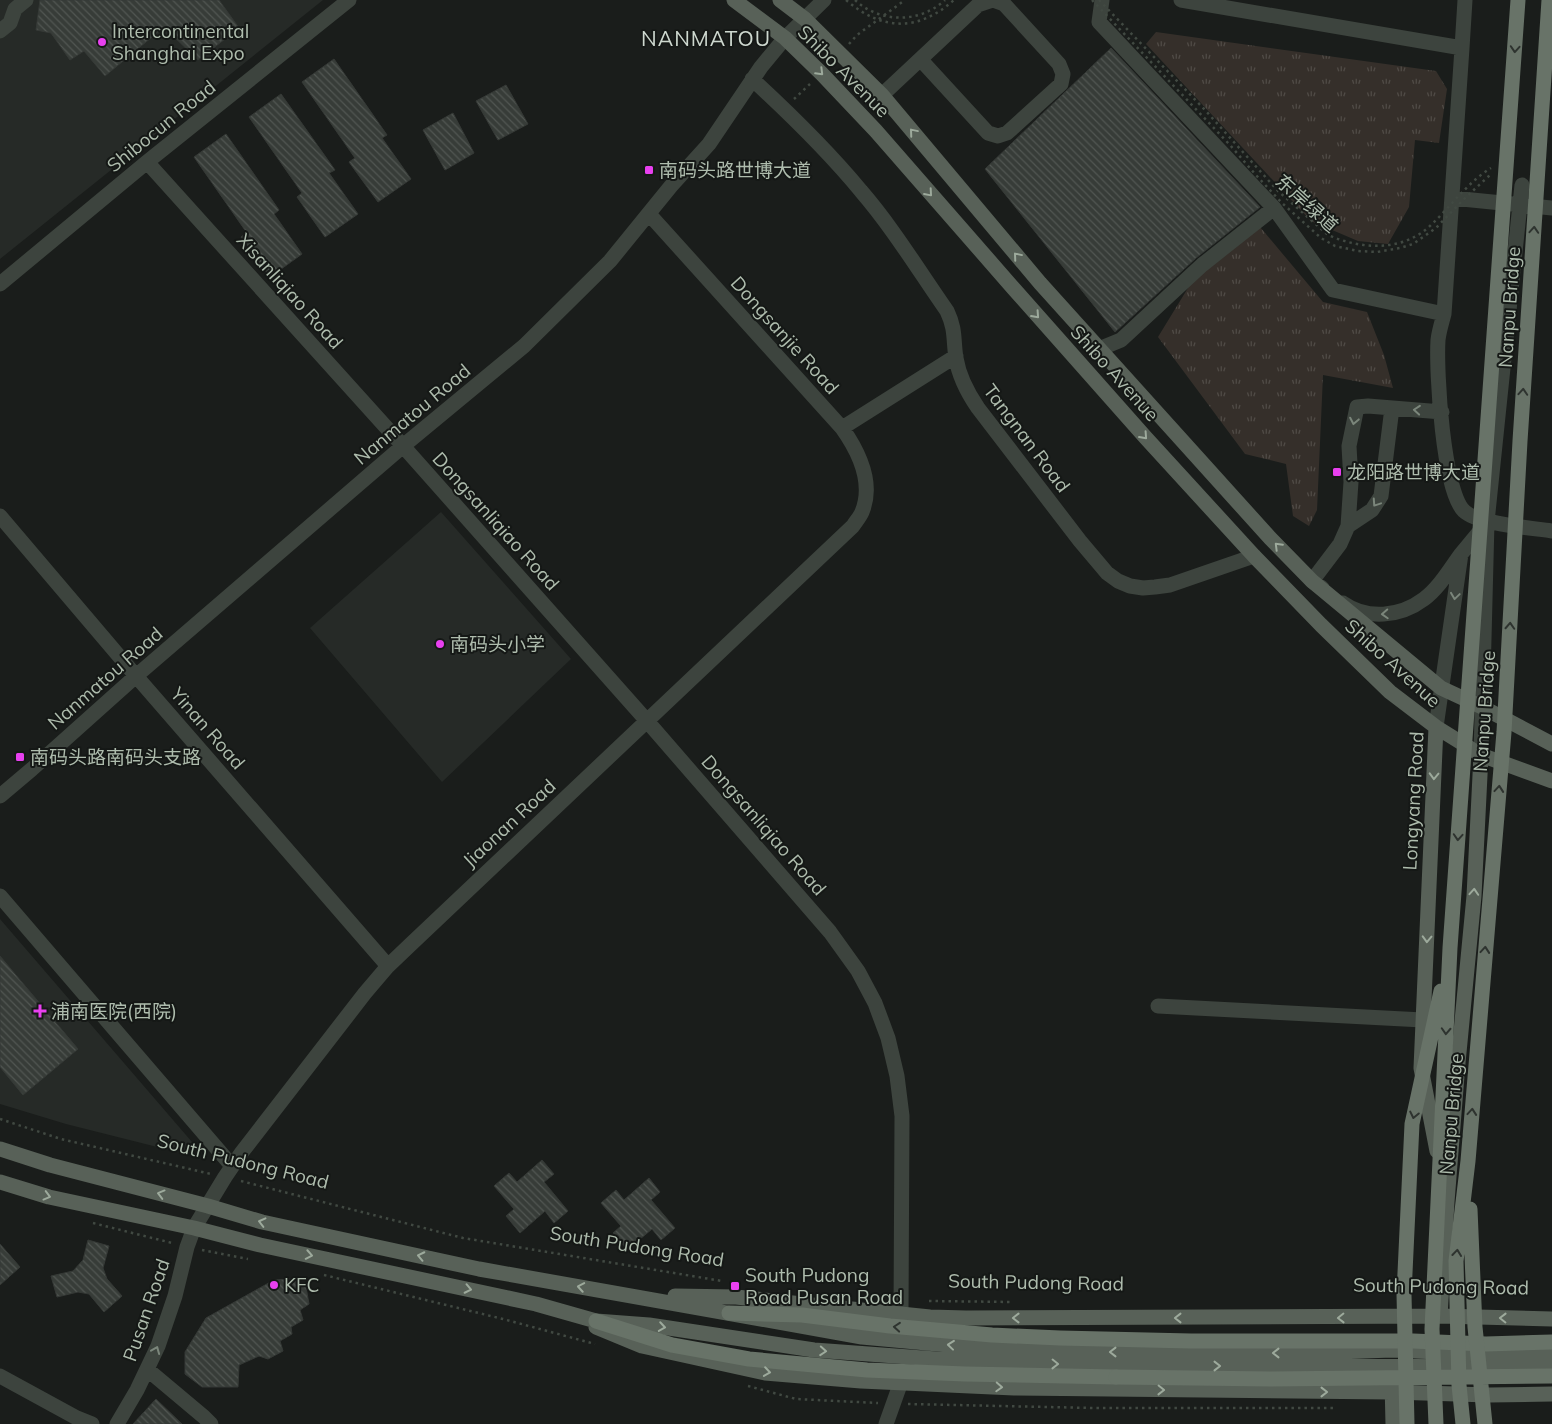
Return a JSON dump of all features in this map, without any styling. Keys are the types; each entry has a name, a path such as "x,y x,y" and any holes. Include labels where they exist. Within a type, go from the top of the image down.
{"highway":[{"name":"Nanpu Bridge","path":"1436,1424 1432,1329 1450,948 1518,0"},
{"name":"Nanpu Bridge","path":"1463,1424 1459,1385 1456,1260 1468,1161 1504,732 1520,441 1549,0"},
{"path":"1407,1424 1404,1294 1412,1124 1450,948"},
{"path":"1468,1161 1475,1327 1485,1424"},
{"path":"729,1313 802,1315 890,1326 992,1334 1190,1341 1403,1341 1486,1344 1552,1342"},
{"path":"596,1321 672,1345 749,1359 867,1370 965,1374 1271,1379 1552,1376"}],"main road":[{"name":"Shibo Avenue","path":"734,0 785,38 822,74 876,131 1014,290 1254,556 1320,625 1390,692 1436,728 1481,755 1552,781"},
{"name":"Shibo Avenue","path":"780,0 805,19 882,96 1040,283 1270,538 1312,581 1441,688 1482,707 1552,744"},
{"name":"Longyang Road","path":"1436,728 1421,1068 1447,1202"},
{"name":"Longyang Road","path":"1440,1316 1458,1063 1474,896 1481,755"},
{"name":"South Pudong Road","path":"0,1149 50,1165 262,1222 460,1265 862,1337 970,1347 1097,1352 1309,1353 1392,1350 1485,1354 1552,1352"},
{"path":"0,1182 49,1197 194,1228 260,1245 536,1304 596,1321 649,1325 814,1350 977,1362 1102,1365 1552,1366"},
{"name":"South Pudong Road","path":"629,1295 736,1297 901,1307 966,1318 1440,1316 1552,1319"},
{"path":"536,1304 642,1346 765,1373 861,1381 1014,1388 1392,1392 1489,1395 1552,1394"},
{"path":"1392,1350 1393,1424"}],"street":[{"name":"Shibocun Road","path":"0,284 147,162 349,0"},
{"name":"Nanmatou Road","path":"0,796 403,446 524,346 610,261 671,186 709,144 752,79 785,38 824,0"},
{"path":"882,96 978,5 993,0 1004,4 1059,64 1062,74 1061,84 1007,133 998,136 988,133 921,60"},
{"path":"1101,0 1099,22 1274,208 1333,290 1444,314"},
{"path":"1180,0 1462,48"},
{"path":"1465,0 1444,314 1438,338 1437,374 1446,463 1457,502 1465,512 1487,522 1552,530"},
{"path":"0,31 10,23 17,3"},
{"name":"Tangnan Road","path":"752,79 849,176 876,209 953,322 956,356 963,382 978,408 1080,541 1107,573 1118,581 1130,586 1155,588 1254,556"},
{"name":"Xisanliqiao Road","path":"147,162 403,446"},
{"name":"Longyang Road","path":"1481,755 1487,522 1522,185"},
{"path":"1452,198 1552,208"},
{"path":"1099,349 1122,340 1202,265 1274,208"},
{"name":"Dongsanjie Road","path":"649,214 842,428 854,445 861,461 866,497"},
{"path":"842,428 956,356"},
{"path":"1442,412 1368,406 1357,407 1350,446 1351,482 1348,526 1340,544 1312,581 1349,607 1369,614 1391,614 1409,608 1424,599 1437,586 1487,522"},
{"path":"1348,526 1372,510 1381,496 1392,408"},
{"name":"Dongsanliqiao Road","path":"403,446 647,721 830,932 858,971 876,1003 888,1038 897,1076 902,1116 901,1307"},
{"name":"Jiaonan Road","path":"208,1206 228,1172 359,1000 388,966 854,526 862,513 866,497"},
{"name":"Yinan Road","path":"0,516 388,966"},
{"name":"Longyang Road","path":"1436,728 1461,554"},
{"path":"0,896 228,1172"},
{"path":"1158,1006 1423,1020"},
{"name":"Pusan Road","path":"117,1424 148,1370 167,1321 187,1247 194,1228 208,1206"},
{"path":"148,1370 210,1424"},
{"path":"0,1376 77,1418 92,1424"},
{"path":"886,1424 901,1382"}],"path":[{"path":"846,0 860,12 876,20 907,23 929,18 954,0"},
{"path":"855,0 866,9 875,13 898,18 926,13 945,0"},
{"name":"东岸绿道","path":"1092,0 1230,145 1282,203 1321,238 1335,246 1358,251 1377,252 1414,244 1436,228 1492,174"},
{"path":"1101,0 1205,110 1278,191 1332,237 1352,244 1378,246 1399,243 1412,238 1430,226 1478,177 1493,167"},
{"name":"South Pudong Road","path":"0,1119 61,1139 228,1172 268,1187 463,1238 728,1282"},
{"name":"South Pudong Road","path":"901,1307 1021,1302"}],"shaded area":[{"path":"0,0 323,0 0,259"},
{"name":"南码头小学","path":"441,512 571,659 442,782 310,628"},
{"name":"浦南医院(西院)","path":"0,919 192,1142 185,1154 66,1124 0,1104"}],"green space":[{"path":"1156,32 1436,71 1447,89 1439,143 1415,140 1409,207 1388,244 1358,241 1311,221 1146,44"},
{"path":"1255,221 1323,302 1367,312 1384,355 1393,388 1323,375 1317,510 1309,526 1293,516 1286,464 1245,454 1158,337 1202,265"}],"building":[{"name":"Intercontinental Shanghai Expo","path":"40,0 219,0 239,28 198,60 164,27 105,76 84,51 70,60 51,33 36,30"},
{"path":"1111,48 1260,207 1196,258 1115,332 985,169"},
{"path":"334,59 387,135 382,138 411,179 378,202 349,162 355,158 302,82"},
{"path":"506,85 528,124 498,140 476,101"},
{"path":"281,94 335,170 329,173 358,214 325,237 297,197 302,193 249,117"},
{"path":"453,113 474,153 445,170 423,130"},
{"path":"226,134 279,210 274,214 302,254 270,277 241,237 247,233 194,157"},
{"path":"0,956 78,1049 23,1095 0,1067"},
{"path":"542,1160 554,1174 544,1182 568,1211 554,1223 545,1211 520,1233 506,1216 514,1209 494,1186 509,1173 517,1182"},
{"path":"649,1178 660,1192 651,1200 675,1228 661,1240 652,1229 627,1250 613,1233 621,1226 601,1203 616,1190 624,1200"},
{"path":"88,1240 109,1246 103,1268 107,1279 122,1296 104,1312 89,1294 78,1292 57,1297 51,1276 73,1271 83,1260"},
{"path":"0,1244 20,1267 0,1285"},
{"path":"293,1279 306,1287 309,1304 300,1310 303,1320 291,1327 292,1334 280,1341 283,1351 268,1359 259,1356 239,1365 238,1387 202,1387 185,1374 185,1352 206,1318 274,1280"},
{"path":"156,1399 182,1424 133,1424"}],"place":[{"name":"Intercontinental Shanghai Expo","path":"102,42"},
{"name":"南码头路世博大道","path":"649,170"},
{"name":"龙阳路世博大道","path":"1337,472"},
{"name":"南码头小学","path":"440,644"},
{"name":"南码头路南码头支路","path":"20,757"},
{"name":"浦南医院(西院)","path":"40,1011"},
{"name":"KFC","path":"274,1285"},
{"name":"South Pudong Road Pusan Road","path":"735,1286"}],"district":[{"name":"NANMATOU","path":"706,38"}]}
